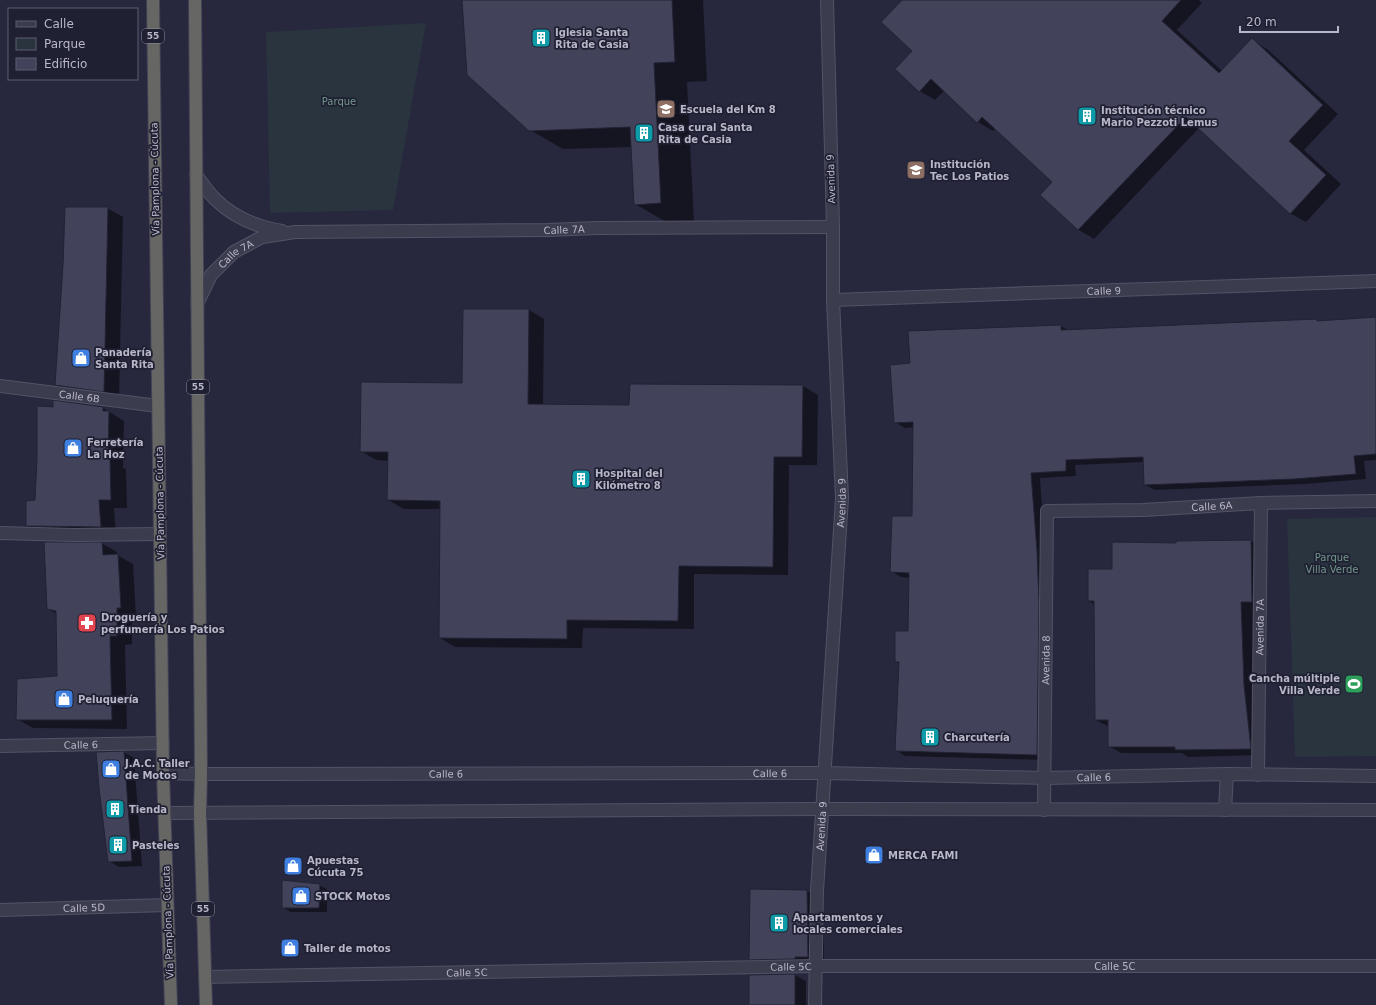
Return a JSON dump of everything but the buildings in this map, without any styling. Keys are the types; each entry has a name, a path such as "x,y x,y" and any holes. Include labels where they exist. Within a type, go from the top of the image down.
{"highway":[{"name":"Vía Pamplona - Cúcuta","path":"153,0 163,773 171,1005"},
{"name":"55","path":"195,0 201,774 200,812 206,1005"}],"street":[{"name":"Avenida 9","path":"815,1005 817,891 842,498 832,300 833,227 826,0"},
{"name":"Calle 7A","path":"196,175 215,199 238,218 266,228 295,232"},
{"name":"Calle 7A","path":"197,304 211,275 234,252 262,237 295,232 833,227"},
{"name":"Calle 9","path":"832,300 1376,281"},
{"name":"Calle 6B","path":"0,386 158,406"},
{"name":"Calle 6A","path":"1047,511 1143,510 1261,503 1376,500"},
{"name":"Avenida 7A","path":"1258,774 1261,503"},
{"name":"Avenida 8","path":"1044,810 1047,511"},
{"path":"0,533 74,535 160,534"},
{"name":"Calle 6","path":"0,746 163,743"},
{"name":"Calle 6","path":"163,773 825,773 1045,778 1227,774 1376,776"},
{"path":"1225,810 1227,774"},
{"path":"165,813 822,809 1376,810"},
{"name":"Calle 5D","path":"0,910 167,906"},
{"name":"Calle 5C","path":"205,977 815,966 1376,966"}],"green space":[{"name":"Parque","path":"426,23 393,210 270,213 266,32"},
{"name":"Parque Villa Verde","path":"1376,517 1376,756 1295,757 1287,519"}],"place":[{"name":"Iglesia Santa Rita de Casia","path":"541,38"},
{"name":"Escuela del Km 8","path":"666,109"},
{"name":"Institución técnico Mario Pezzoti Lemus","path":"1087,116"},
{"name":"Casa cural Santa Rita de Casia","path":"644,133"},
{"name":"Institución Tec Los Patios","path":"916,170"},
{"name":"Panadería Santa Rita","path":"81,358"},
{"name":"Ferretería La Hoz","path":"73,448"},
{"name":"Hospital del Kilómetro 8","path":"581,479"},
{"name":"Droguería y perfumería Los Patios","path":"87,623"},
{"name":"Cancha múltiple Villa Verde","path":"1354,684"},
{"name":"Peluquería","path":"64,699"},
{"name":"Charcutería","path":"930,737"},
{"name":"J.A.C. Taller de Motos","path":"111,769"},
{"name":"Tienda","path":"115,809"},
{"name":"Pasteles","path":"118,845"},
{"name":"MERCA FAMI","path":"874,855"},
{"name":"Apuestas Cúcuta 75","path":"293,866"},
{"name":"STOCK Motos","path":"301,896"},
{"name":"Apartamentos y locales comerciales","path":"779,923"},
{"name":"Taller de motos","path":"290,948"}]}
